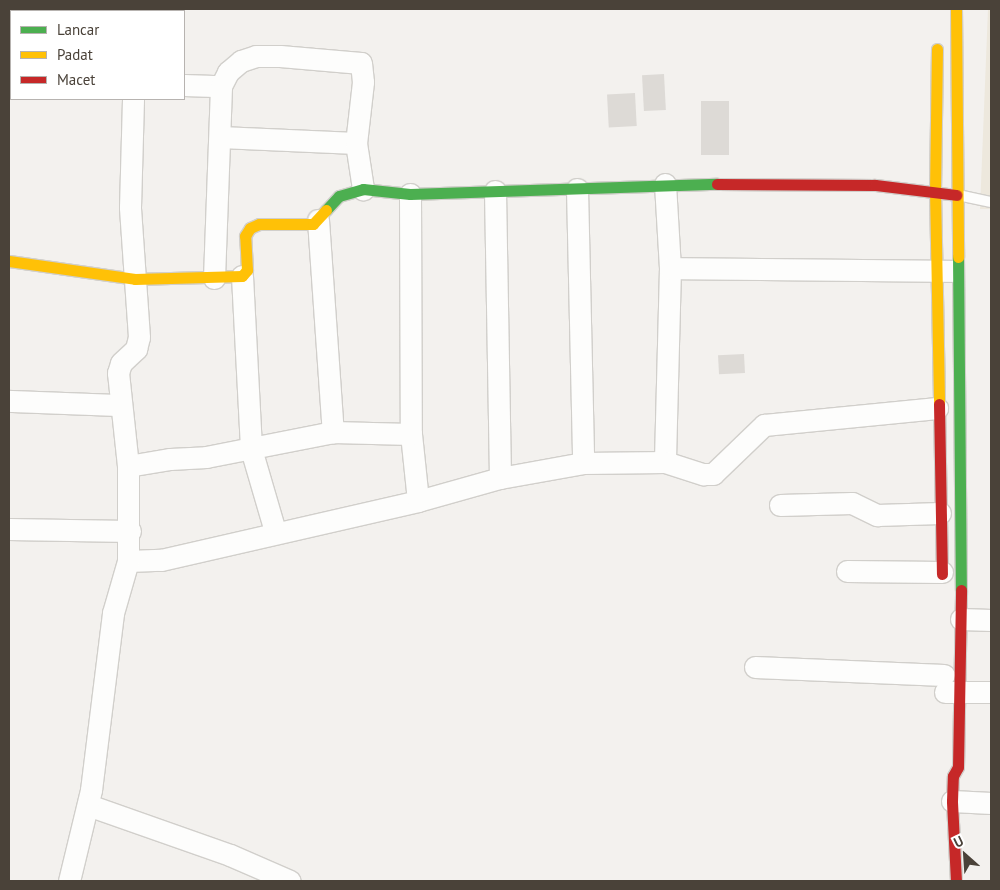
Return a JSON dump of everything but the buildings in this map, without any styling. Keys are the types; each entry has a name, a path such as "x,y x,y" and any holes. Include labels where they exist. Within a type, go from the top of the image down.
{"main road":[{"path":"942,580 937,408 947,271 956,195 956,9"},
{"path":"938,35 935,190 947,271 961,619 947,690 949,767 953,776 952,801 956,881"},
{"path":"937,79 956,80"},
{"path":"9,261 135,279 242,276 247,270 245,236 250,228 259,224 309,225 318,220 339,196 363,189 410,194 577,189 665,184 875,185 935,190 956,195"},
{"path":"947,690 958,768 953,776"}],"street":[{"path":"214,278 221,86 234,65 247,58 280,56 360,61 363,82 356,143 363,189"},
{"path":"185,85 221,86"},
{"path":"69,881 88,805 102,722 113,613 128,561 130,531 128,466 118,373 121,363 136,349 139,337 130,207 133,100"},
{"path":"220,137 356,143"},
{"path":"665,184 670,268 665,462"},
{"path":"577,189 583,464"},
{"path":"495,191 500,478"},
{"path":"410,194 411,434 418,501"},
{"path":"318,220 333,432"},
{"path":"670,268 947,271"},
{"path":"242,276 251,449 274,531"},
{"path":"9,401 120,405"},
{"path":"128,561 161,560 274,531 418,501 500,478 583,464 665,462 703,474 713,474 764,425 937,408"},
{"path":"128,466 251,449 333,432 411,434"},
{"path":"780,505 852,503 877,515 940,513"},
{"path":"9,529 130,531"},
{"path":"847,571 942,580"},
{"path":"961,619 991,620"},
{"path":"754,667 947,690 991,692"},
{"path":"952,801 991,802"},
{"path":"88,805 230,856 290,881"}],"lane":[{"path":"956,195 991,202"}],"shaded area":[{"path":"988,9 991,9 991,209 980,209"}],"traffic: fast":[{"path":"326,210 339,196 363,189 410,194 717,184"},
{"path":"958,257 961,590"}],"traffic: slow":[{"path":"956,9 958,257"},
{"path":"937,49 935,190 939,404"},
{"path":"9,261 135,279 242,276 247,270 245,236 250,228 259,224 313,224 326,210"}],"traffic: jam":[{"path":"717,184 875,185 956,195"},
{"path":"939,404 942,574"},
{"path":"956,881 952,801 953,776 958,767 961,590"}]}
